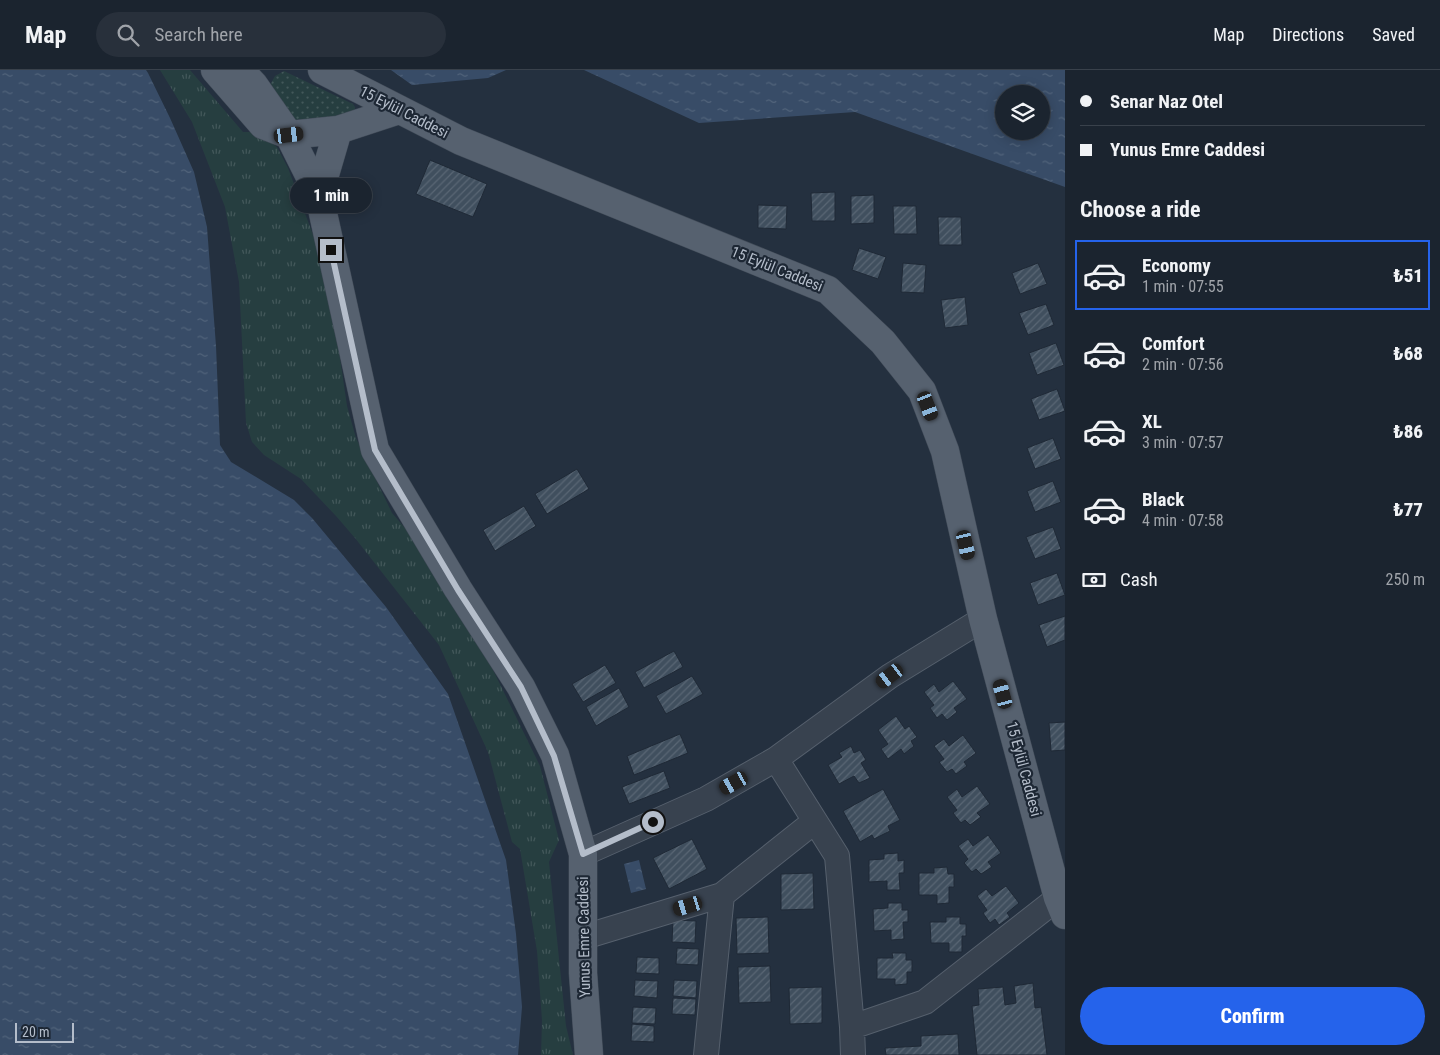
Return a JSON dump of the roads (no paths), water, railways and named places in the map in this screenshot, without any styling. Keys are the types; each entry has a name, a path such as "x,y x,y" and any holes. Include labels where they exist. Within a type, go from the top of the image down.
{"main road":[{"path":"215,70 263,125 289,135 338,130 399,110"},
{"name":"15 Eylül Caddesi","path":"322,70 461,142 828,290 883,342 922,391 945,452 983,619 1062,907"},
{"name":"Yunus Emre Caddesi","path":"254,75 289,135 319,195 375,450 458,590 521,687 554,756 583,854 583,973 589,1055"},
{"path":"319,195 338,130"}],"street":[{"path":"583,854 706,798 776,759 890,676 983,619"},
{"path":"776,759 837,856 853,1055"},
{"path":"584,937 722,895 815,820"},
{"path":"706,1055 722,895"},
{"path":"852,1027 925,1002 1062,907"}],"water":[{"path":"0,70 146,70 148,73 194,172 207,227 216,346 220,445 231,462 294,500 312,518 386,607 448,694 506,860 516,934 522,1007 518,1055 0,1055"},
{"path":"391,70 506,70 488,78 412,85"},
{"path":"584,70 1065,70 1065,187 855,112 699,123"},
{"path":"639,860 646,889 631,893 624,864"}]}
